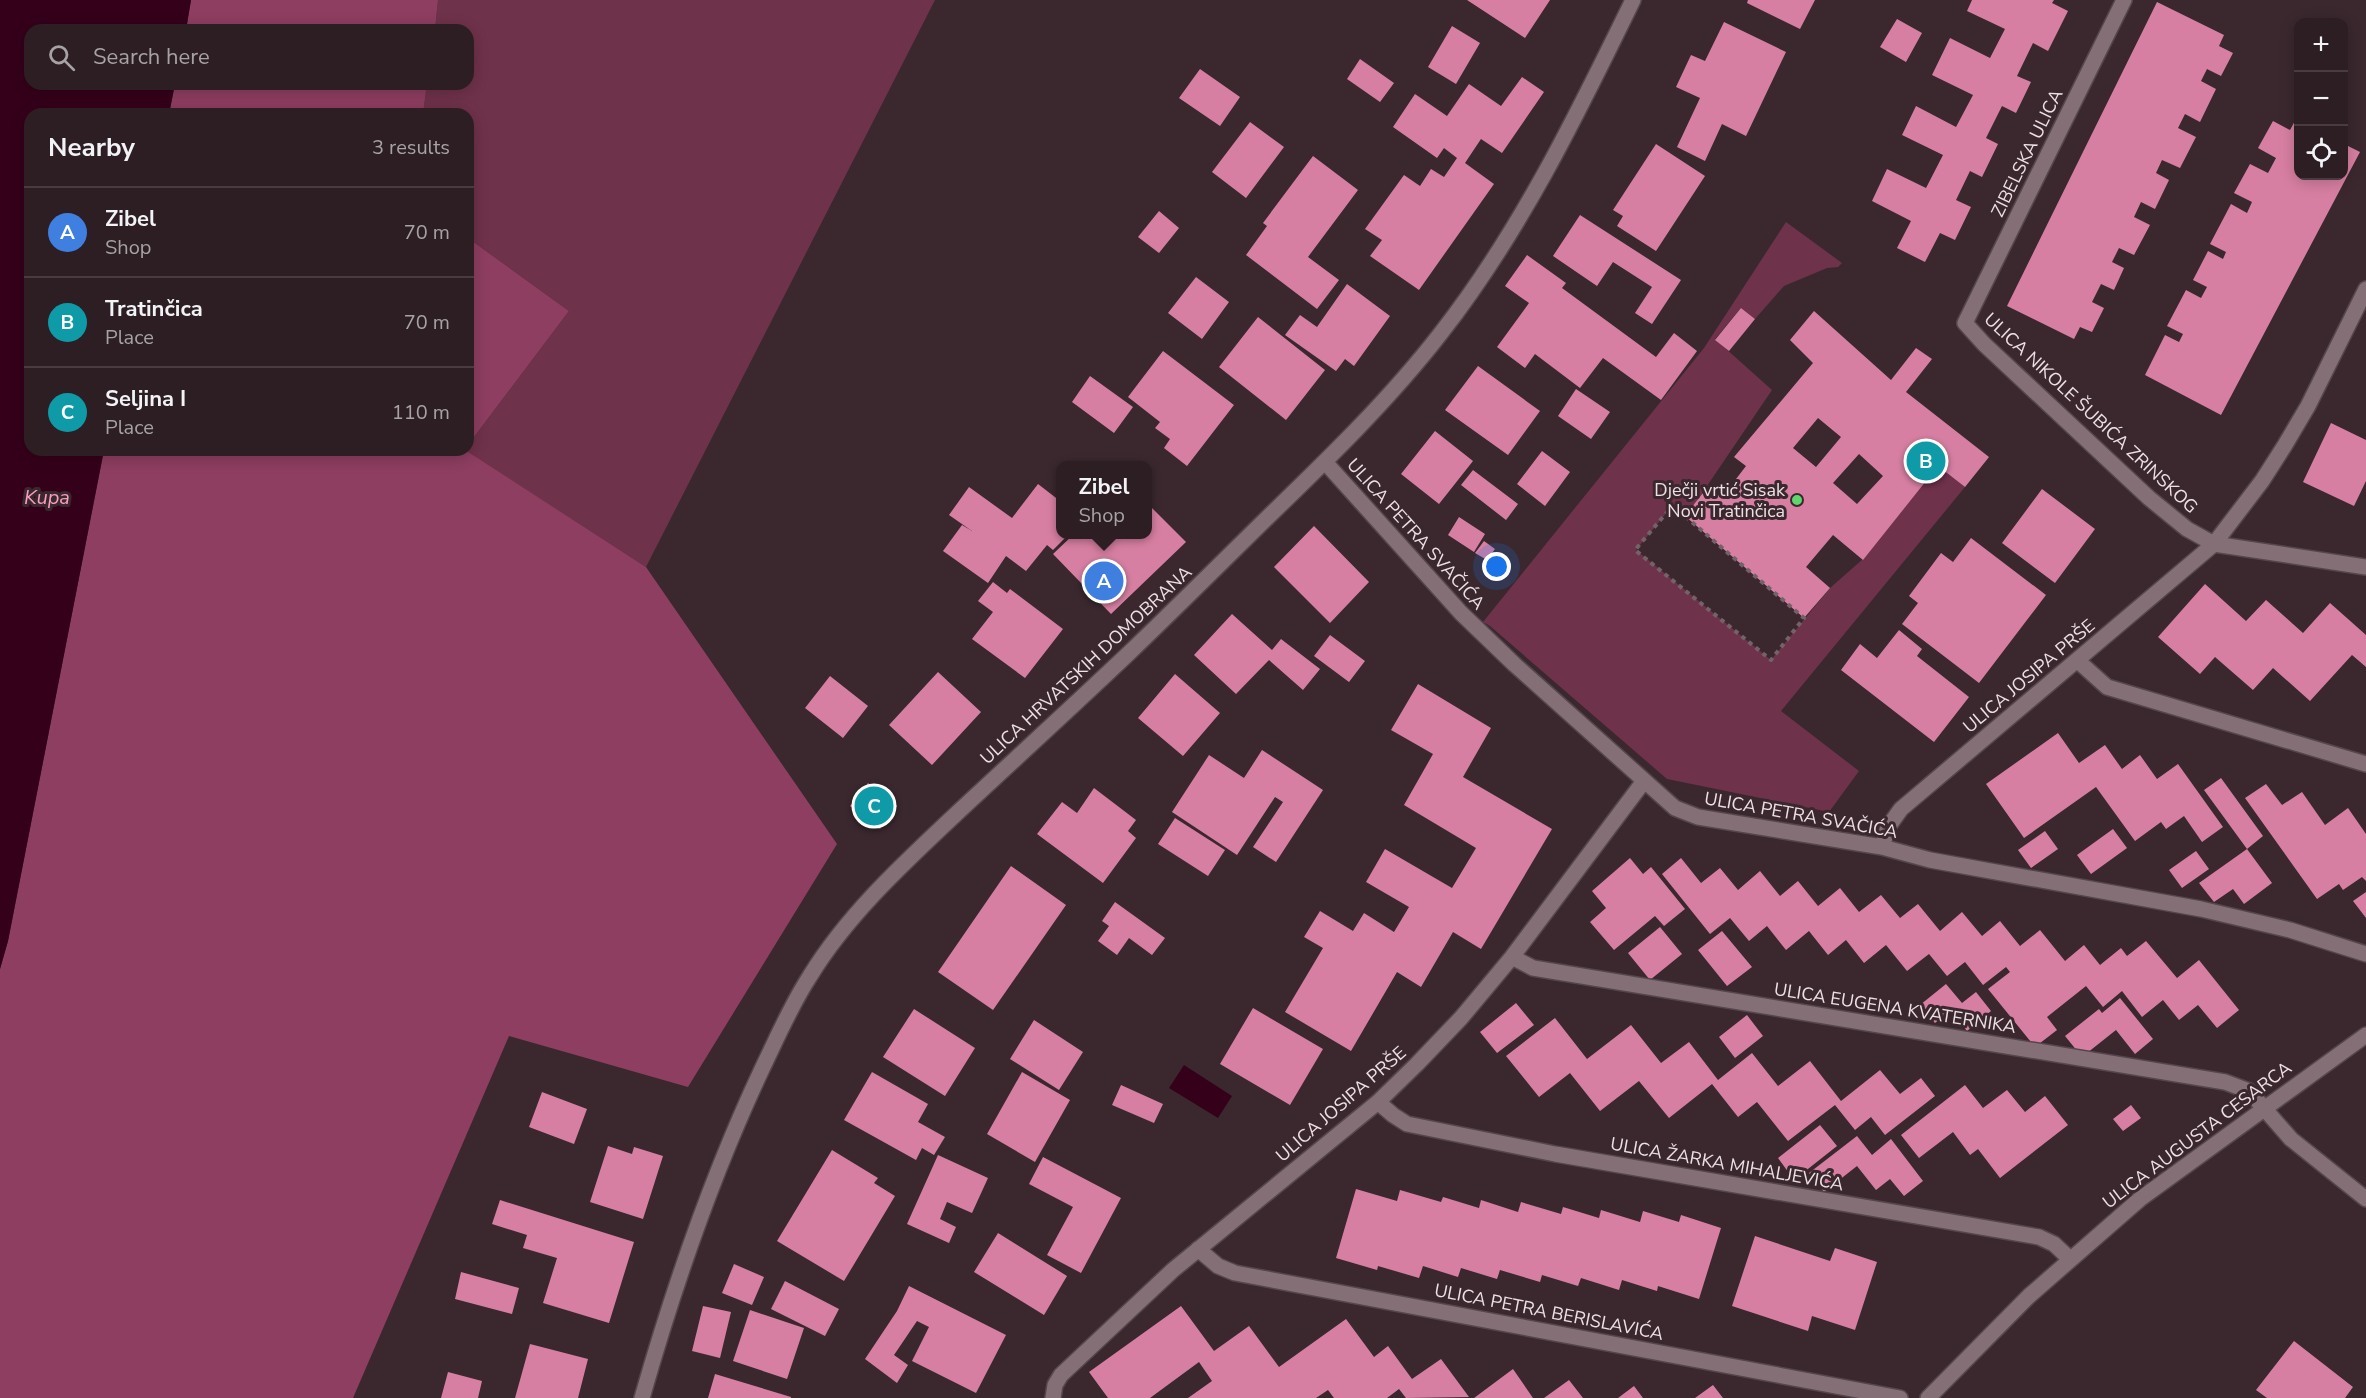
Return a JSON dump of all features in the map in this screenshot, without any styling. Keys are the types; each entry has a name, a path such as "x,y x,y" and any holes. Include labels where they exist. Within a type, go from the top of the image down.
{"street":[{"name":"ULICA HRVATSKIH DOMOBRANA","path":"642,1398 685,1261 740,1116 785,1020 810,975 860,910 924,844 1128,654 1325,462 1388,396 1441,333 1488,268 1548,167 1633,0"},
{"name":"ZIBELSKA ULICA","path":"1965,323 2124,0"},
{"name":"ULICA JOSIPA PRŠE","path":"1882,847 1888,827 1901,809 2214,544 2262,481 2285,445 2308,406 2366,290"},
{"name":"ULICA NIKOLE ŠUBIĆA ZRINSKOG","path":"1965,323 1984,344 2150,498 2187,529 2214,544 2366,567"},
{"name":"ULICA PETRA SVAČIĆA","path":"1325,462 1461,613 1675,808 1698,818 1882,847 1930,860 2201,909 2290,930 2366,954"},
{"path":"2078,661 2107,687 2366,764"},
{"name":"ULICA JOSIPA PRŠE","path":"1052,1396 1061,1375 1092,1344 1198,1249 1378,1102 1461,1018 1512,957 1644,781"},
{"name":"ULICA EUGENA KVATERNIKA","path":"1512,957 1533,968 2225,1082 2249,1091 2291,1139 2366,1199"},
{"name":"ULICA AUGUSTA CESARCA","path":"1928,1398 2021,1304 2140,1199 2366,1035"},
{"name":"ULICA ŽARKA MIHALJEVIĆA","path":"1378,1102 1407,1124 1555,1154 2039,1237 2054,1244 2070,1259"},
{"name":"ULICA PETRA BERISLAVIĆA","path":"1198,1249 1218,1266 1235,1273 1900,1398"}],"path":[{"path":"1668,511 1686,517 1804,618 1771,660 1635,550 1668,511"}],"shaded area":[{"path":"191,0 438,0 436,24 187,24"},
{"path":"438,0 935,0 646,567 473,456 474,437 569,311 474,242 474,108 424,108 426,90 474,90 474,24 436,24"},
{"path":"174,90 426,90 424,108 170,108"},
{"path":"1786,222 1842,263 1838,267 1827,268 1784,286 1755,319 1741,308 1715,339 1772,390 1686,517 1668,511 1636,550 1771,660 1830,588 1863,559 1938,466 1965,487 1781,711 1859,771 1829,812 1667,779 1483,622 1704,348"},
{"path":"474,242 569,311 474,437"},
{"path":"103,456 474,456 646,567 837,844 688,1087 509,1036 353,1398 0,1398 0,969 8,941"}],"water":[{"name":"Kupa","path":"0,0 191,0 187,24 24,24 24,90 174,90 170,108 24,108 24,456 103,456 8,941 0,969"},
{"path":"1184,1065 1232,1096 1218,1118 1169,1088"}],"building":[{"path":"1467,0 1550,0 1525,38"},
{"path":"1748,0 1815,0 1800,29 1747,3"},
{"path":"1972,0 2054,0 2052,3 2068,11 2048,51 2033,43 2017,76 2031,82 2016,113 2002,106 1986,138 1998,144 1982,177 1970,171 1956,200 1971,207 1955,240 1940,233 1925,262 1897,248 1911,221 1872,201 1887,169 1926,188 1943,155 1902,135 1916,106 1956,127 1973,95 1932,75 1950,38 1990,58 2005,29 1967,11"},
{"path":"2157,2 2224,35 2219,46 2233,53 2221,76 2207,69 2201,81 2216,89 2200,122 2185,114 2178,128 2196,137 2180,168 2162,160 2156,173 2169,180 2155,209 2141,202 2134,217 2150,225 2134,255 2119,248 2112,262 2124,268 2114,290 2101,284 2092,302 2104,308 2092,332 2080,327 2074,339 2007,306"},
{"path":"1897,19 1922,33 1906,62 1880,47"},
{"path":"1724,22 1786,52 1746,136 1722,124 1705,161 1677,147 1700,98 1676,87 1691,55 1705,61"},
{"path":"1452,26 1480,43 1456,84 1428,67"},
{"path":"1360,59 1394,83 1380,102 1347,79"},
{"path":"1200,69 1240,97 1220,126 1179,98"},
{"path":"1522,77 1544,92 1502,153 1481,139 1465,163 1494,184 1419,290 1370,256 1382,240 1365,229 1404,175 1420,186 1431,169 1444,177 1457,158 1444,148 1437,158 1393,127 1415,94 1447,116 1469,84 1501,106"},
{"path":"2273,121 2290,130 2294,123 2294,180 2345,180 2221,415 2145,375 2165,335 2179,342 2183,334 2167,326 2186,290 2201,298 2207,287 2193,280 2208,251 2223,259 2226,252 2210,244 2231,204 2247,213 2252,202 2234,193 2250,164 2268,173 2276,158 2258,148"},
{"path":"1250,122 1284,147 1246,198 1212,172"},
{"path":"1656,144 1705,176 1656,251 1617,226 1623,216 1613,210"},
{"path":"2348,146 2360,152 2348,175"},
{"path":"1313,156 1358,190 1308,257 1339,280 1317,309 1246,255 1267,226 1263,223"},
{"path":"1159,211 1179,228 1159,253 1138,237"},
{"path":"1580,215 1681,280 1652,324 1635,313 1652,287 1613,262 1597,286 1553,256"},
{"path":"1527,255 1566,283 1562,288 1656,357 1674,333 1697,351 1661,400 1603,358 1580,388 1535,354 1525,368 1497,347 1529,303 1505,286"},
{"path":"1196,277 1229,302 1202,339 1168,313"},
{"path":"1347,284 1390,316 1354,366 1345,359 1336,371 1285,335 1300,315 1317,327"},
{"path":"1741,308 1755,319 1729,351 1715,340"},
{"path":"1814,311 1891,380 1916,348 1932,359 1906,392 1989,457 1965,487 1938,466 1863,560 1833,535 1806,567 1830,588 1804,618 1685,516 1709,485 1723,496 1746,466 1734,457 1813,363 1790,340","holes":["1818,418 1841,437 1816,467 1793,448","1859,454 1883,476 1857,504 1833,483"]},
{"path":"1258,317 1325,370 1286,420 1219,367"},
{"path":"1163,351 1234,405 1187,466 1164,448 1170,439 1155,428 1160,422 1128,397"},
{"path":"1478,366 1540,411 1508,455 1445,410"},
{"path":"1090,376 1133,407 1114,433 1072,402"},
{"path":"1576,389 1610,412 1591,439 1558,416"},
{"path":"2331,423 2366,440 2366,481 2354,506 2303,482"},
{"path":"1435,431 1473,461 1439,504 1401,474"},
{"path":"1542,451 1570,472 1545,506 1517,484"},
{"path":"1473,470 1518,504 1506,520 1461,485"},
{"path":"1038,484 1056,498 1056,539 1064,539 1053,550 1047,545 1026,571 1006,556 988,583 943,551 962,525 972,531 949,515 969,487 1012,518"},
{"path":"2042,489 2095,529 2055,583 2002,543"},
{"path":"1152,508 1186,542 1111,614 1053,554 1069,539 1152,539"},
{"path":"1459,517 1485,534 1474,552 1448,535"},
{"path":"1314,526 1369,582 1330,623 1274,567"},
{"path":"1971,538 2046,595 1979,683 1902,624 1918,603 1909,596 1941,553 1953,562"},
{"path":"1484,541 1495,549 1487,560 1475,553"},
{"path":"993,582 1007,593 1010,589 1063,629 1025,678 972,639 993,612 978,601"},
{"path":"2205,584 2246,621 2266,600 2303,633 2330,603 2366,635 2366,667 2352,655 2310,701 2273,668 2253,690 2215,657 2200,674 2158,637"},
{"path":"1232,614 1272,650 1281,639 1320,669 1303,690 1269,660 1236,694 1194,655"},
{"path":"1899,630 1922,649 1917,656 1969,697 1934,742 1841,670 1860,644 1877,658"},
{"path":"1330,635 1365,661 1349,682 1314,656"},
{"path":"938,672 981,712 932,765 889,725"},
{"path":"1175,674 1220,713 1183,756 1138,718"},
{"path":"830,676 868,706 843,738 805,708"},
{"path":"1418,684 1491,728 1463,777 1552,829 1481,949 1453,932 1421,987 1397,972 1351,1051 1285,1012 1323,948 1304,937 1320,911 1353,931 1364,913 1394,932 1409,907 1366,882 1385,849 1452,888 1476,848 1404,805 1433,754 1391,730"},
{"path":"2058,733 2079,763 2105,745 2122,769 2140,755 2157,779 2178,764 2223,827 2202,842 2184,816 2166,829 2161,822 2135,841 2096,787 2024,838 1986,784"},
{"path":"1262,750 1323,790 1276,862 1253,847 1283,802 1275,797 1237,855 1172,812 1209,755 1244,778"},
{"path":"2221,778 2263,836 2247,849 2204,790"},
{"path":"868,783 897,806 880,829 850,806"},
{"path":"2266,784 2282,805 2302,792 2325,825 2348,808 2366,834 2366,881 2362,877 2343,890 2339,884 2317,899 2245,798"},
{"path":"1094,788 1136,820 1128,831 1136,838 1103,883 1037,834 1062,802 1077,813"},
{"path":"1175,818 1225,850 1208,876 1158,844"},
{"path":"2113,829 2127,848 2091,874 2077,855"},
{"path":"2045,831 2058,849 2031,868 2018,850"},
{"path":"2247,849 2272,883 2244,904 2233,889 2214,902 2199,883"},
{"path":"2196,851 2209,869 2182,888 2169,870"},
{"path":"1630,858 1643,874 1651,867 1685,909 1664,926 1655,916 1614,950 1590,922 1606,908 1592,891"},
{"path":"1681,858 1701,883 1720,868 1738,890 1760,871 1780,896 1798,881 1818,906 1840,888 1859,912 1881,895 1900,918 1918,904 1940,931 1962,912 1982,936 2000,921 2020,946 2040,930 2065,961 2084,945 2100,965 2121,948 2127,956 2146,941 2177,978 2199,960 2239,1010 2217,1028 2198,1005 2179,1020 2163,1000 2142,1017 2122,991 2103,1007 2086,986 2047,1017 2057,1030 2035,1047 1988,989 2010,972 2006,967 1983,985 1965,962 1947,976 1929,954 1907,971 1886,945 1864,963 1846,940 1828,955 1809,931 1786,950 1767,926 1749,941 1730,918 1710,934 1662,874"},
{"path":"1011,866 1066,905 993,1010 938,972"},
{"path":"2366,892 2366,918 2353,901"},
{"path":"1115,902 1165,938 1152,955 1129,938 1117,955 1098,941 1109,926 1102,921"},
{"path":"1660,927 1682,954 1650,980 1628,953"},
{"path":"1722,931 1752,967 1727,986 1698,950"},
{"path":"1946,984 1962,1003 1976,992 1991,1011 1967,1031 1951,1010 1935,1023 1920,1005"},
{"path":"2120,998 2153,1039 2135,1054 2116,1030 2082,1057 2065,1036 2099,1009 2102,1013"},
{"path":"1516,1003 1534,1025 1497,1053 1480,1032"},
{"path":"1253,1008 1323,1049 1290,1105 1220,1064"},
{"path":"914,1009 975,1048 945,1096 883,1057"},
{"path":"1747,1015 1763,1036 1735,1058 1719,1037"},
{"path":"1555,1018 1587,1059 1631,1025 1661,1063 1689,1042 1718,1080 1752,1053 1778,1086 1810,1061 1841,1101 1880,1070 1900,1094 1921,1078 1935,1096 1885,1135 1871,1117 1855,1130 1835,1105 1788,1141 1757,1102 1738,1117 1712,1084 1669,1118 1639,1081 1600,1111 1570,1073 1539,1097 1506,1056"},
{"path":"1034,1020 1083,1052 1059,1090 1010,1059"},
{"path":"872,1072 928,1104 918,1122 945,1137 934,1155 922,1148 916,1160 844,1120"},
{"path":"1022,1072 1070,1100 1035,1162 987,1134"},
{"path":"1121,1085 1163,1104 1154,1123 1112,1105"},
{"path":"1965,1085 1983,1108 2007,1090 2025,1112 2045,1096 2068,1125 2000,1178 1978,1149 1970,1155 1953,1132 1919,1158 1901,1135"},
{"path":"542,1092 587,1109 574,1144 529,1127"},
{"path":"2131,1105 2141,1118 2123,1131 2113,1119"},
{"path":"1820,1125 1837,1146 1794,1180 1778,1158"},
{"path":"1857,1136 1872,1155 1891,1139 1923,1181 1904,1196 1890,1179 1876,1190 1857,1166 1824,1192 1809,1173"},
{"path":"608,1146 632,1154 634,1147 663,1156 643,1219 590,1202"},
{"path":"832,1150 878,1178 874,1183 895,1196 844,1281 777,1241"},
{"path":"938,1155 988,1178 972,1213 947,1202 940,1219 956,1227 949,1243 907,1224"},
{"path":"1043,1157 1121,1198 1081,1273 1047,1255 1073,1207 1029,1184"},
{"path":"1356,1189 1397,1201 1400,1190 1441,1202 1443,1197 1479,1208 1481,1200 1518,1212 1521,1202 1561,1214 1563,1207 1599,1218 1601,1210 1640,1222 1643,1211 1679,1222 1681,1215 1721,1228 1699,1299 1658,1286 1657,1291 1622,1280 1619,1290 1581,1278 1578,1286 1542,1275 1540,1282 1500,1270 1497,1279 1461,1268 1458,1277 1423,1266 1419,1278 1378,1266 1377,1270 1336,1258"},
{"path":"500,1200 634,1242 609,1323 543,1303 557,1258 523,1248 527,1235 492,1224"},
{"path":"998,1233 1067,1276 1044,1315 974,1272"},
{"path":"1755,1236 1830,1261 1835,1248 1877,1262 1855,1330 1812,1316 1808,1331 1732,1306"},
{"path":"734,1264 764,1277 752,1305 722,1293"},
{"path":"461,1272 519,1288 512,1314 455,1299"},
{"path":"785,1281 839,1309 825,1336 771,1309"},
{"path":"909,1286 1006,1335 976,1393 912,1361 929,1327 917,1321 894,1355 908,1365 897,1383 865,1359 897,1311"},
{"path":"703,1306 731,1312 720,1358 692,1351"},
{"path":"1181,1306 1214,1351 1249,1326 1279,1367 1346,1319 1374,1357 1388,1346 1412,1379 1441,1359 1469,1397 1406,1398 1399,1389 1387,1398 1334,1398 1328,1390 1316,1398 1188,1398 1212,1381 1199,1362 1150,1398 1108,1398 1089,1372"},
{"path":"750,1310 804,1328 787,1379 733,1361"},
{"path":"2294,1341 2353,1387 2345,1398 2267,1398 2256,1390"},
{"path":"530,1344 588,1359 578,1398 515,1398"},
{"path":"1513,1369 1533,1398 1474,1398"},
{"path":"448,1372 482,1381 478,1398 441,1398"},
{"path":"715,1374 791,1397 791,1398 708,1398"},
{"path":"1569,1380 1583,1398 1544,1398"},
{"path":"1713,1385 1723,1398 1695,1398"},
{"path":"1634,1386 1643,1398 1618,1398"}],"place":[{"name":"Tratinčica","path":"1926,461"},
{"name":"Dječji vrtić Sisak Novi Tratinčica","path":"1797,500"},
{"name":"Zibel","path":"1104,581"},
{"name":"Seljina I","path":"874,806"}]}
